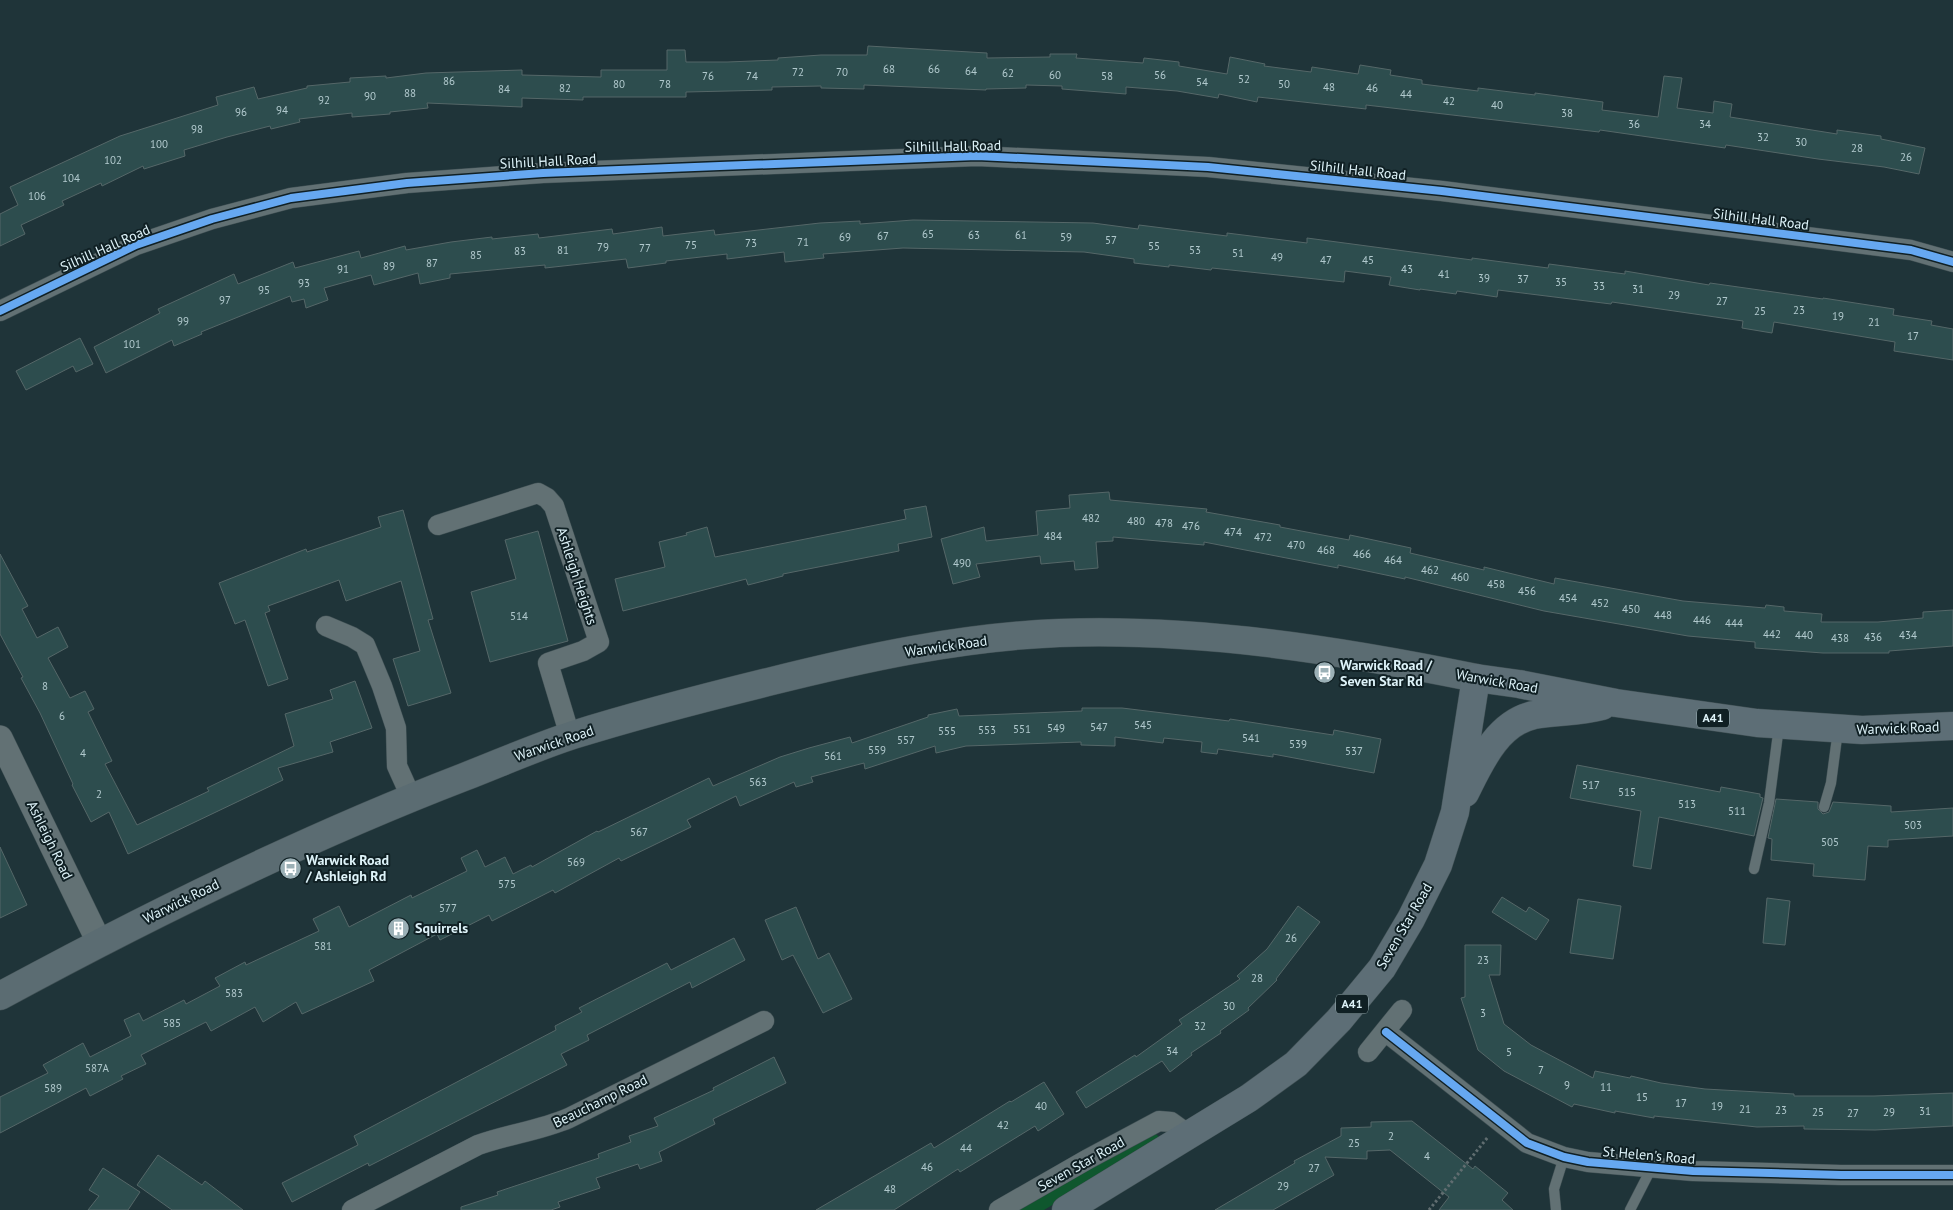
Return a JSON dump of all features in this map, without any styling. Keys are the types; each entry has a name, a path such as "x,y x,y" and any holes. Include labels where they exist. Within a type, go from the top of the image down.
{"highway":[{"name":"Warwick Road","path":"1476,678 1519,684 1616,703 1779,725 1870,730 1953,726"},
{"name":"Seven Star Road","path":"1066,1210 1249,1098 1296,1064 1339,1020 1382,968 1438,865 1454,812 1476,678"},
{"name":"Seven Star Road","path":"1454,812 1484,756 1496,740 1513,723 1533,715 1583,711 1616,703"}],"main road":[{"name":"Warwick Road","path":"0,996 100,942 253,866 411,797 570,736 706,697 847,662 920,648 993,639 1057,633 1128,632 1197,635 1362,656 1476,678"}],"street":[{"name":"Silhill Hall Road","path":"0,311 136,245 212,219 291,198 407,183 543,173 976,156 1208,167 1442,191 1911,250 1953,262"},
{"name":"Ashleigh Heights","path":"438,525 538,493 548,498 554,506 599,642 583,651 548,663 570,736"},
{"path":"326,626 365,645 382,686 396,728 397,766 411,797"},
{"name":"Ashleigh Road","path":"0,738 100,942"},
{"path":"1368,1052 1402,1010"},
{"name":"Beauchamp Road","path":"352,1210 478,1145 499,1137 550,1126 569,1118 764,1021"},
{"name":"St Helen's Road","path":"1386,1032 1500,1124 1527,1143 1564,1156 1588,1162 1651,1169 1841,1175 1953,1175"},
{"name":"Seven Star Road","path":"999,1210 1159,1121 1171,1122 1189,1135"}],"lane":[{"path":"1754,869 1769,803 1779,725"},
{"path":"1824,807 1831,783 1838,729"},
{"path":"1556,1210 1554,1189 1564,1156"},
{"path":"1630,1210 1651,1169"}],"path":[{"path":"1429,1210 1500,1124"}],"green space":[{"path":"1155,1133 1160,1138 1159,1141 1044,1210 1014,1210"}],"building":[{"path":"868,46 987,53 987,58 1050,57 1050,54 1077,54 1076,58 1143,63 1144,58 1179,62 1179,66 1227,74 1230,57 1265,64 1264,66 1311,72 1312,67 1358,74 1360,65 1391,70 1390,75 1422,80 1422,84 1478,91 1478,88 1535,95 1535,93 1603,102 1602,110 1658,117 1664,76 1682,78 1677,108 1713,113 1714,101 1732,104 1730,117 1837,134 1837,130 1881,136 1881,139 1925,148 1919,174 1884,167 1726,145 1725,148 1600,130 1599,132 1366,105 1366,109 1258,97 1257,102 1219,94 1218,98 1177,91 1126,87 1126,94 1062,89 1062,86 1026,85 1026,88 986,90 864,85 864,89 821,88 821,86 772,87 772,90 686,92 686,97 583,97 583,100 522,98 522,107 427,103 428,108 390,112 390,114 352,117 352,113 299,119 300,122 271,129 270,126 227,137 184,150 185,156 144,169 143,166 102,186 101,183 62,201 64,205 21,225 25,234 0,246 0,214 18,205 10,187 120,136 218,105 216,97 254,87 258,99 307,88 307,86 350,82 350,78 386,76 386,78 426,73 522,70 522,75 601,77 601,70 667,70 667,50 685,50 686,62 727,62 778,60 778,58 821,55 867,55"},
{"path":"913,220 1093,223 1138,229 1139,225 1227,236 1227,233 1307,243 1307,238 1548,268 1549,264 1625,274 1625,271 1709,285 1710,283 1894,309 1893,315 1932,321 1931,325 1953,329 1953,360 1894,351 1895,342 1774,322 1772,333 1742,328 1743,321 1612,302 1611,304 1498,290 1497,297 1457,291 1456,294 1420,290 1389,285 1391,277 1345,271 1344,282 1212,268 1211,270 1134,263 1134,259 1084,252 903,248 823,254 824,258 785,262 784,252 727,259 727,254 666,261 666,263 628,268 626,259 545,268 545,265 450,274 450,278 420,284 418,273 374,285 371,275 324,288 328,300 306,308 304,299 292,302 290,296 201,332 202,334 174,346 172,340 106,373 94,347 160,313 158,309 234,274 238,284 293,262 295,268 359,251 361,258 405,246 406,250 492,237 492,239 538,234 539,238 612,229 613,234 662,227 663,236 714,230 715,235 820,223 860,221 860,224"},
{"path":"80,338 93,364 76,372 73,366 26,390 16,371"},
{"path":"1109,492 1110,500 1207,509 1206,512 1349,540 1350,535 1411,548 1410,553 1484,570 1484,567 1554,584 1555,578 1683,601 1765,608 1766,605 1784,607 1784,611 1822,614 1821,622 1878,622 1923,618 1923,612 1953,610 1953,646 1889,651 1889,653 1823,653 1755,648 1755,642 1688,636 1544,611 1405,577 1405,579 1338,565 1338,568 1204,542 1204,545 1113,537 1113,541 1096,542 1098,568 1075,570 1074,561 1041,564 1040,556 976,564 980,577 953,584 941,539 984,527 986,541 1038,535 1036,511 1070,508 1069,495"},
{"path":"926,506 932,537 898,544 899,551 783,574 783,576 748,585 746,579 623,611 615,579 665,567 659,542 687,535 686,533 707,527 715,557 906,519 904,510"},
{"path":"403,510 433,619 428,620 451,693 408,706 393,659 420,651 401,581 346,601 339,580 268,606 270,611 265,613 288,679 268,686 245,620 235,624 219,583 306,549 307,552 381,527 378,517"},
{"path":"538,531 568,641 490,662 471,592 516,579 505,540"},
{"path":"0,554 28,606 22,609 37,638 58,627 68,647 48,658 70,698 85,691 94,709 88,712 112,761 105,764 137,825 209,791 207,788 294,746 285,714 333,699 330,690 355,681 372,728 330,742 333,752 278,768 283,780 128,854 109,812 91,822 72,785 40,713 21,678 23,677 0,634"},
{"path":"1082,708 1122,708 1229,721 1230,719 1333,735 1334,730 1381,739 1374,773 1273,754 1273,757 1218,749 1217,754 1201,752 1202,742 1164,738 1163,743 1115,737 1115,746 1081,745 1081,742 966,746 936,753 935,746 865,769 864,763 811,777 813,782 796,787 794,782 740,806 736,796 687,820 691,827 621,861 619,858 555,893 553,890 492,921 489,915 440,940 437,934 369,970 374,981 302,1014 296,1002 263,1022 255,1007 211,1031 206,1022 141,1055 146,1064 121,1076 123,1079 90,1096 86,1088 0,1133 0,1097 48,1073 43,1065 83,1043 90,1057 131,1036 124,1020 139,1013 143,1021 184,1000 186,1004 220,986 215,978 245,962 246,965 319,931 313,919 339,906 349,927 411,895 412,898 467,871 461,858 477,850 485,867 505,857 513,874 531,865 532,867 597,831 709,778 713,786 780,757 809,748 850,737 852,743 928,717 928,715 957,709 959,716 1082,711"},
{"path":"1577,765 1720,792 1721,787 1760,794 1760,797 1763,798 1754,836 1659,817 1651,869 1633,866 1641,811 1570,798"},
{"path":"1776,799 1818,802 1818,809 1823,814 1829,812 1833,802 1891,806 1891,812 1953,808 1953,836 1888,840 1888,847 1868,846 1865,880 1813,876 1814,864 1771,860 1772,839 1768,838"},
{"path":"0,847 27,905 0,918"},
{"path":"1502,897 1526,912 1529,907 1549,920 1536,940 1492,912"},
{"path":"1767,898 1790,901 1785,945 1763,943"},
{"path":"1578,899 1621,906 1613,959 1570,953"},
{"path":"1298,906 1320,922 1277,980 1248,1008 1249,1010 1220,1031 1221,1033 1191,1053 1192,1055 1170,1072 1162,1061 1086,1108 1076,1092 1135,1055 1136,1057 1182,1024 1179,1020 1240,979 1237,976 1267,949"},
{"path":"796,907 818,959 829,953 852,999 823,1013 793,955 782,960 765,920"},
{"path":"734,938 745,960 692,988 690,982 587,1035 589,1040 561,1054 567,1065 369,1166 368,1163 292,1202 282,1183 358,1145 354,1136 556,1030 555,1026 582,1012 579,1008 667,963 671,970"},
{"path":"1465,945 1501,945 1500,975 1489,975 1504,1024 1531,1045 1593,1078 1595,1071 1705,1089 1794,1094 1794,1096 1874,1096 1953,1093 1953,1126 1875,1130 1804,1129 1804,1126 1757,1127 1654,1116 1654,1118 1615,1111 1615,1113 1574,1104 1572,1107 1504,1071 1478,1050 1461,998 1465,997"},
{"path":"774,1057 786,1083 713,1119 715,1124 659,1152 662,1161 640,1169 638,1164 596,1178 600,1188 558,1202 560,1207 551,1210 461,1210 461,1207 498,1195 497,1192 599,1158 598,1154 631,1142 629,1136 658,1126 654,1118 714,1090 713,1088"},
{"path":"1044,1082 1064,1114 1038,1131 1035,1126 960,1172 958,1169 894,1210 816,1210 931,1143 934,1148"},
{"path":"1412,1121 1473,1169 1475,1166 1508,1193 1502,1200 1513,1210 1439,1210 1449,1197 1390,1150 1367,1151 1367,1159 1325,1157 1334,1175 1273,1210 1215,1210 1295,1163 1294,1161 1341,1136 1341,1128 1371,1127 1371,1122"},
{"path":"158,1155 202,1185 205,1181 243,1210 172,1210 137,1185"},
{"path":"103,1168 140,1192 128,1210 88,1210 99,1196 89,1190"}],"cycle path":[{"path":"0,311 136,245 212,219 291,198 407,183 543,173 977,156 1208,167 1442,191 1911,250 1953,262"},
{"path":"1386,1032 1527,1143 1564,1157 1588,1162 1693,1171 1841,1175 1953,1175"}],"place":[{"name":"Warwick Road / Seven Star Rd","path":"1324,673"},
{"name":"Warwick Road / Ashleigh Rd","path":"290,868"},
{"name":"Squirrels","path":"399,928"}]}
